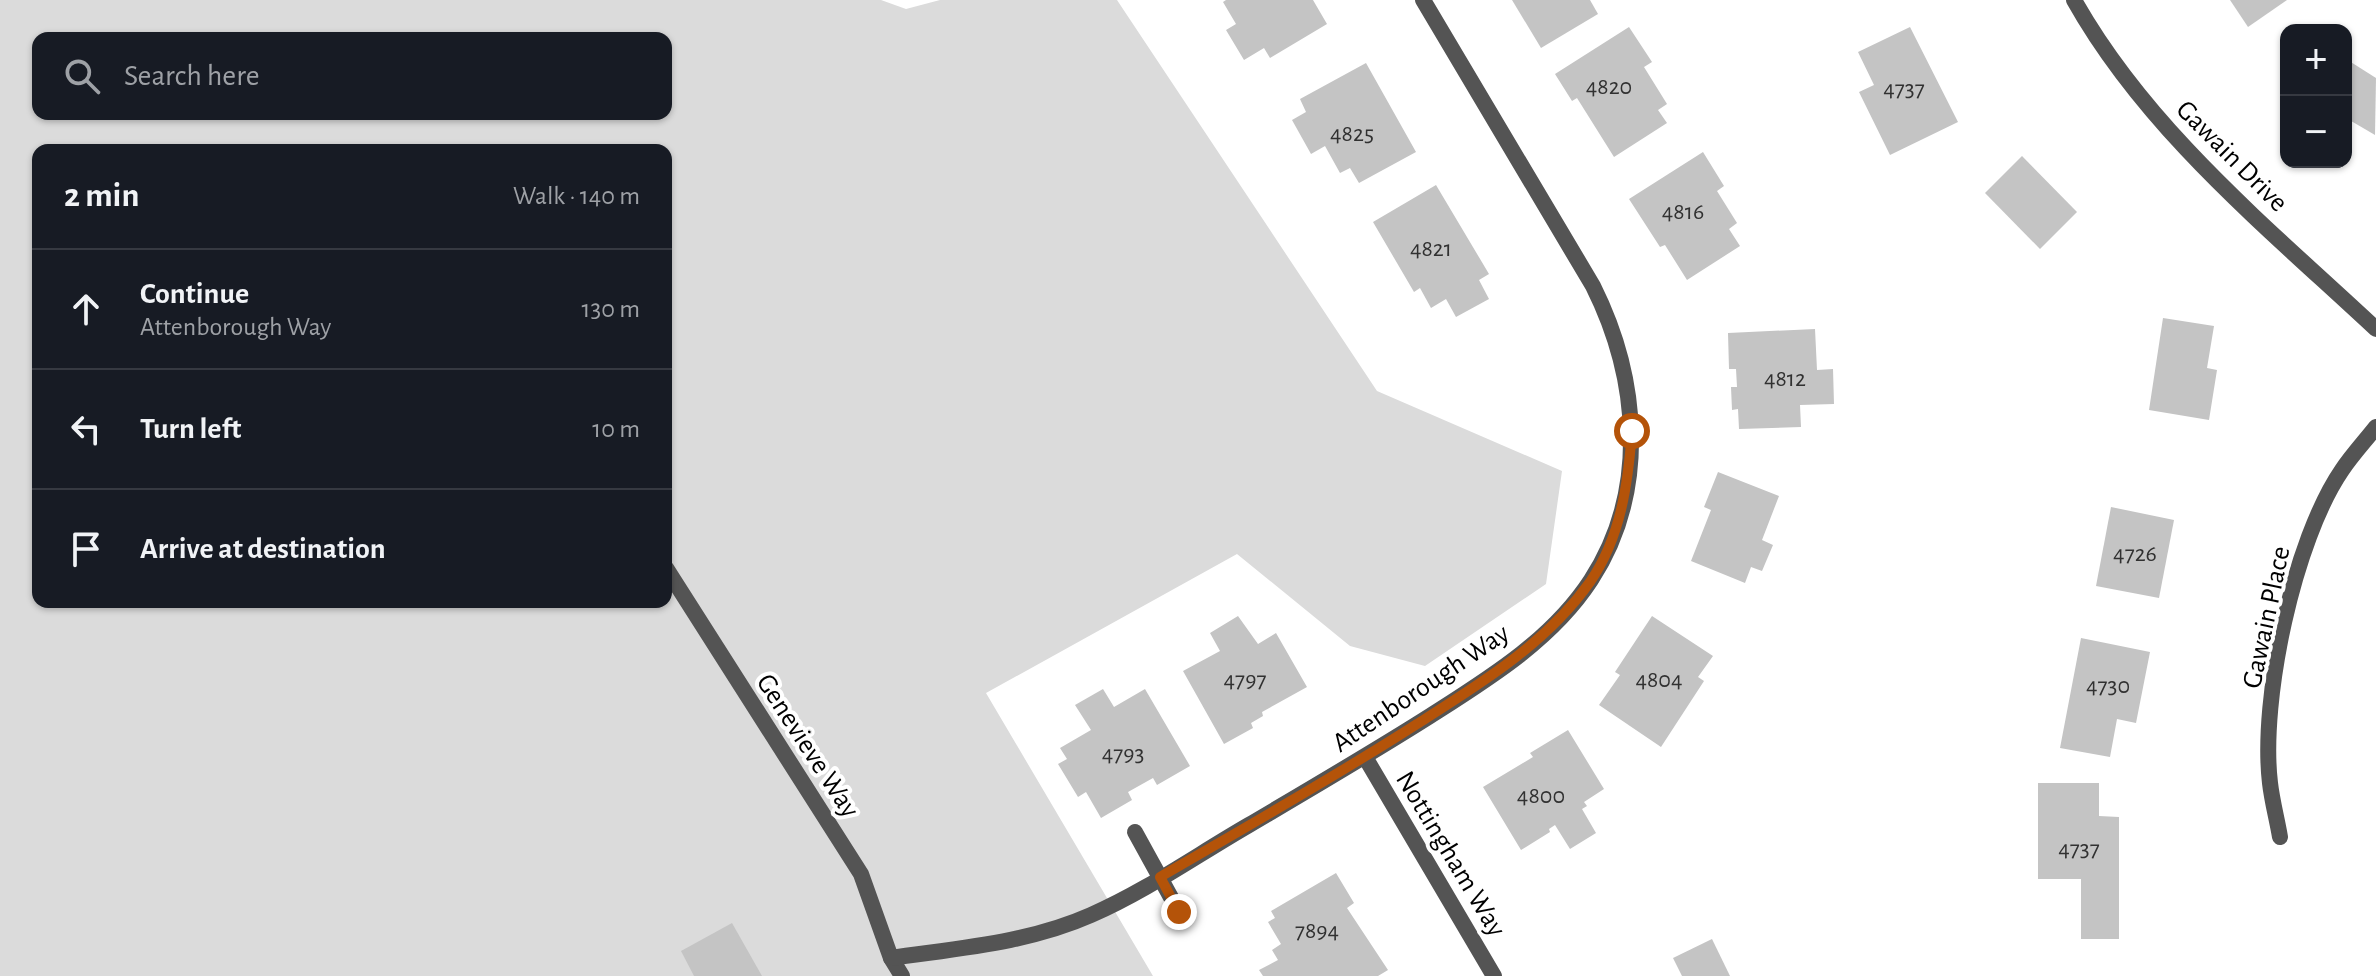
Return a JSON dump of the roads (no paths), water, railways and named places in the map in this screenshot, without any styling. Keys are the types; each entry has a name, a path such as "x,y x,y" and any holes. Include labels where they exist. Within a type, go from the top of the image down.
{"street":[{"name":"Attenborough Way","path":"891,958 1026,938 1092,915 1365,757 1501,670 1545,633 1590,582 1617,531 1629,468 1632,431 1626,379 1613,326 1593,286 1423,0"},
{"name":"Gawain Drive","path":"2074,0 2095,38 2148,106 2219,182 2376,329"},
{"name":"Gawain Place","path":"2280,837 2269,781 2271,726 2277,660 2292,594 2312,529 2341,471 2376,427"},
{"name":"Genevieve Way","path":"672,577 861,874 891,958 902,976"},
{"name":"Nottingham Way","path":"1365,757 1494,976"},
{"path":"1135,832 1179,912"}]}
